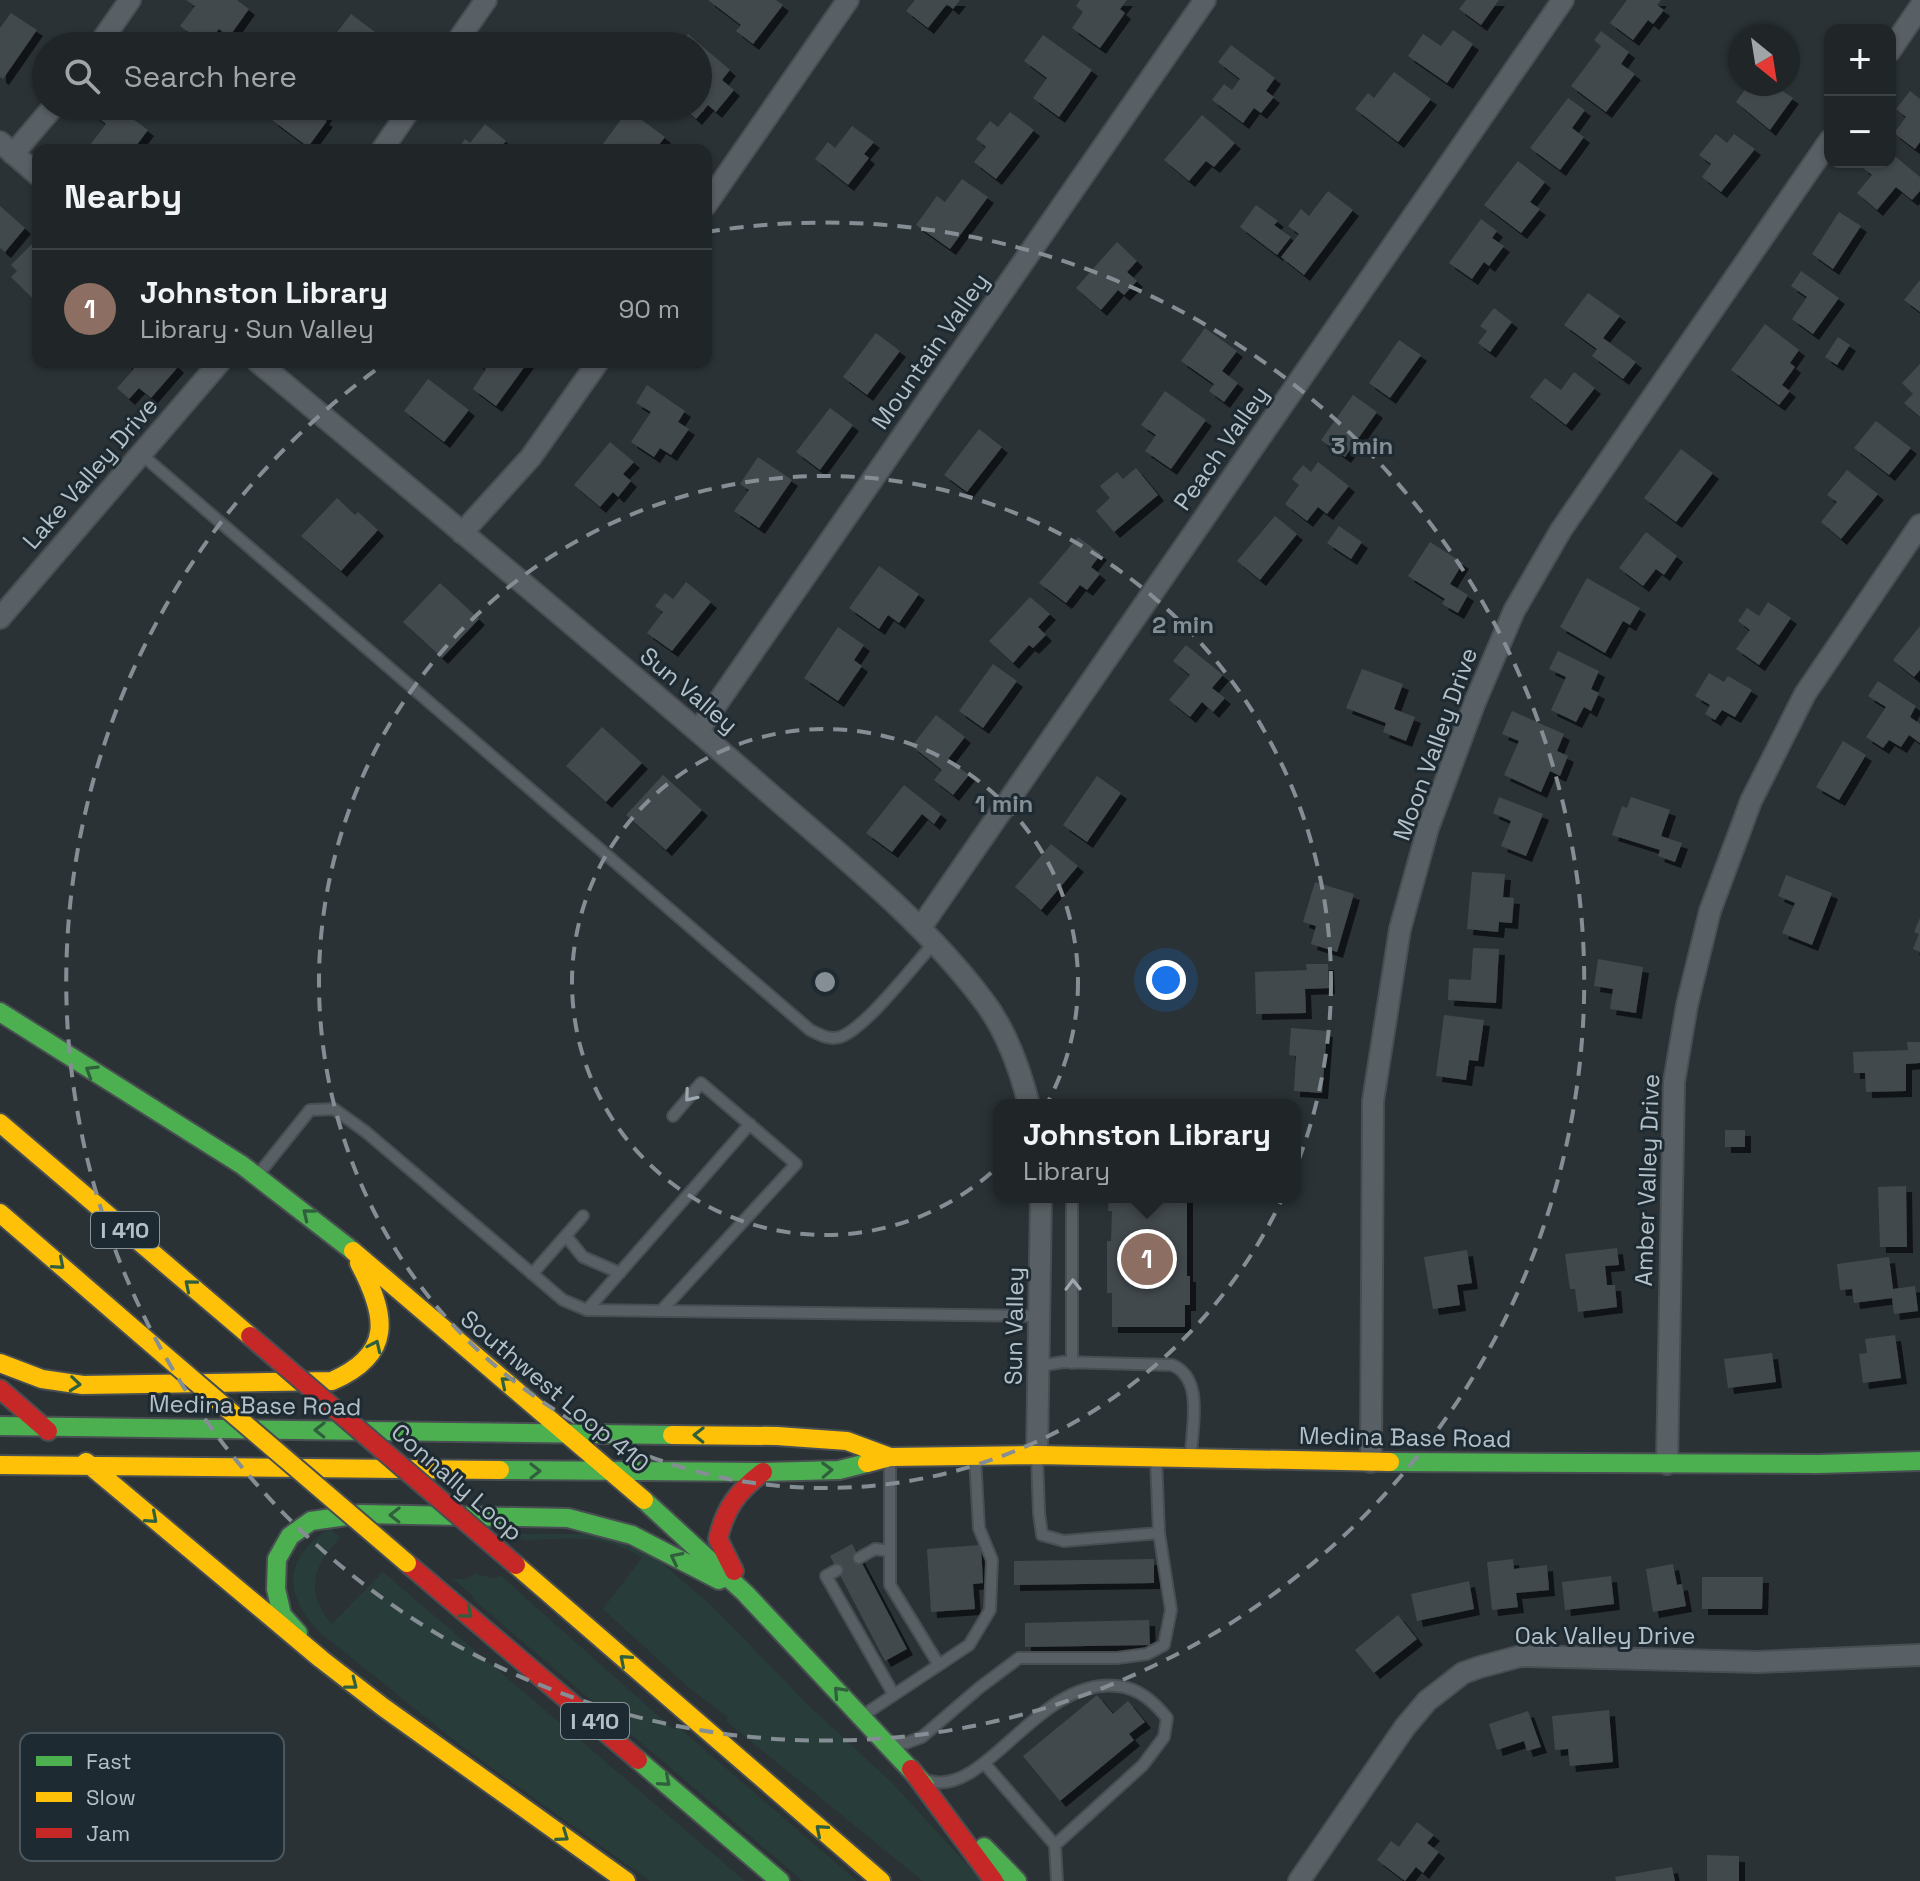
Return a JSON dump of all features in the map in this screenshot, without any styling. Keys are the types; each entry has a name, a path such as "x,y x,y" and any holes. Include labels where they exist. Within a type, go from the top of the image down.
{"main road":[{"name":"Southwest Loop 410","path":"0,1012 257,1176 346,1245 612,1471 745,1593 1017,1881"},
{"name":"Connally Loop","path":"0,1123 881,1881"},
{"name":"I 410","path":"0,1213 780,1881"},
{"path":"0,1363 42,1379 83,1385 315,1383 341,1378 367,1361 376,1348 381,1331 376,1297 346,1245"},
{"path":"0,1389 321,1659 626,1881"},
{"name":"Medina Base Road","path":"0,1426 791,1437 847,1441 890,1457"},
{"name":"Medina Base Road","path":"0,1465 763,1472 839,1470 890,1457 1037,1455 1371,1462 1818,1464 1920,1461"},
{"path":"745,1593 718,1539 724,1511 739,1490 763,1472"},
{"path":"321,1659 282,1615 276,1589 277,1559 290,1536 311,1521 361,1514 568,1518 632,1535 745,1593"},
{"path":"911,1769 994,1881"}],"street":[{"path":"108,32 130,0"},
{"path":"464,32 486,0"},
{"path":"712,196 848,0"},
{"name":"Mountain Valley","path":"698,731 1205,0"},
{"name":"Peach Valley","path":"928,935 1563,0"},
{"path":"1896,42 1920,7"},
{"path":"32,170 7,148 38,120"},
{"path":"386,144 402,120"},
{"name":"Moon Valley Drive","path":"1371,1462 1373,1101 1400,929 1428,828 1475,702 1514,611 1561,530 1824,149"},
{"name":"Lake Valley Drive","path":"2,613 215,368"},
{"name":"Sun Valley","path":"265,368 698,731 928,935 985,1002 1006,1038 1023,1078 1028,1099"},
{"path":"462,533 531,457 594,368"},
{"name":"Amber Valley Drive","path":"1667,1464 1674,1082 1687,1005 1710,911 1751,801 1805,694 1920,525"},
{"name":"Sun Valley","path":"1037,1455 1041,1203"},
{"name":"Oak Valley Drive","path":"1299,1881 1405,1727 1427,1701 1463,1673 1521,1656 1758,1662 1920,1655"}],"lane":[{"path":"141,454 810,1030 828,1038 842,1037 866,1019 928,935"},
{"path":"661,1311 796,1164 701,1083 673,1116"},
{"path":"257,1176 310,1110 334,1109 366,1132 563,1300 587,1310 1040,1316"},
{"path":"587,1310 750,1124"},
{"path":"1072,1203 1072,1363"},
{"path":"532,1274 583,1216"},
{"path":"566,1236 583,1257 620,1273"},
{"path":"1039,1366 1072,1363 1172,1365 1184,1369 1193,1384 1191,1458"},
{"path":"1037,1455 1042,1535 1064,1541 1159,1533"},
{"path":"861,1716 969,1645 990,1610 992,1560 979,1528 975,1456"},
{"path":"890,1457 890,1585 939,1665"},
{"path":"886,1743 906,1743 922,1737 1019,1658 1117,1658 1147,1654 1164,1645 1171,1610 1159,1533 1156,1458"},
{"path":"859,1558 875,1549 890,1551"},
{"path":"837,1570 826,1576 894,1695"},
{"path":"911,1769 938,1783 963,1777 984,1763 1048,1707 1079,1690 1101,1684 1123,1686 1154,1701 1167,1718 1164,1737 1143,1765 1055,1845"},
{"path":"984,1763 1055,1845 1057,1881"}],"green space":[{"path":"330,1528 340,1538 323,1558 315,1580 315,1590 323,1613 332,1624 383,1572 745,1881 650,1881 464,1748 322,1634 300,1606 293,1578 303,1552"},
{"path":"514,1534 596,1534 654,1556 715,1609 809,1706 892,1783 982,1881 923,1881 726,1721 728,1717 687,1686 603,1609 642,1558 614,1544 599,1541 570,1538 523,1540"},
{"path":"475,1574 494,1578 501,1576 673,1729 678,1727 857,1881 803,1881 453,1579 467,1579"}],"building":[{"path":"186,0 237,0 249,9 233,32 219,29 217,32 188,32 180,26 195,6"},
{"path":"708,0 776,0 783,5 753,44 736,31 741,25"},
{"path":"915,0 960,0 953,9 947,4 928,28 906,11"},
{"path":"1080,0 1127,0 1120,9 1125,13 1100,48 1072,28 1083,12 1076,6"},
{"path":"1466,0 1499,0 1481,25 1459,9"},
{"path":"1627,0 1661,0 1657,5 1664,10 1653,24 1648,20 1633,40 1610,23"},
{"path":"11,13 37,30 32,32 32,37 3,79 0,77 0,28"},
{"path":"351,14 375,32 337,32"},
{"path":"1453,30 1473,44 1447,83 1408,56 1423,34 1441,46"},
{"path":"1601,31 1629,52 1621,64 1635,74 1606,112 1571,86 1601,46 1594,40"},
{"path":"1043,35 1092,70 1059,117 1033,98 1047,78 1024,61"},
{"path":"1231,45 1275,78 1266,91 1274,97 1261,113 1254,108 1243,123 1212,100 1224,84 1232,90 1240,79 1218,62"},
{"path":"712,55 730,70 722,80 734,90 716,112 712,108"},
{"path":"1394,72 1431,99 1398,142 1355,109 1368,93 1374,98"},
{"path":"1910,91 1920,99 1920,142 1915,149 1896,135 1906,117 1896,109"},
{"path":"1740,96 1793,98 1770,130 1736,102"},
{"path":"1568,98 1585,110 1572,128 1584,137 1560,170 1530,148"},
{"path":"1010,112 1034,130 996,179 974,162 986,147 976,139 990,121 998,127"},
{"path":"1202,115 1235,143 1214,167 1206,161 1189,181 1164,160"},
{"path":"101,120 134,120 148,130 138,144 91,144 106,124"},
{"path":"272,120 327,121 310,144 304,144"},
{"path":"621,120 642,120 665,137 660,144 603,144"},
{"path":"485,124 506,141 504,144 461,144 465,139 470,143"},
{"path":"852,126 874,142 864,154 869,158 848,185 815,159 828,142 835,148"},
{"path":"1716,134 1727,143 1734,134 1755,149 1721,192 1702,177 1711,164 1699,155"},
{"path":"1896,157 1920,177 1920,191 1912,200 1896,187 1877,210 1857,193 1872,175 1863,168 1896,168"},
{"path":"1518,161 1545,182 1530,202 1540,209 1521,233 1484,205"},
{"path":"962,179 988,197 950,249 916,225 937,196 945,202"},
{"path":"1328,191 1353,210 1304,275 1281,257 1299,234 1288,226 1301,209 1309,216"},
{"path":"1256,205 1278,221 1274,225 1291,237 1277,255 1240,227"},
{"path":"0,206 25,228 5,252 0,248"},
{"path":"1839,212 1861,226 1833,269 1812,254"},
{"path":"1481,219 1497,231 1492,238 1504,246 1489,266 1484,262 1472,279 1449,263"},
{"path":"1117,242 1137,261 1127,272 1137,281 1124,295 1118,290 1101,310 1076,288"},
{"path":"32,244 32,298 11,277 17,271 11,265"},
{"path":"1801,271 1839,298 1813,334 1792,319 1807,297 1791,286"},
{"path":"1920,280 1920,312 1904,300"},
{"path":"1588,293 1620,316 1603,338 1636,362 1623,379 1592,356 1597,349 1564,325"},
{"path":"1494,308 1512,322 1490,352 1478,343 1487,331 1480,326"},
{"path":"1765,324 1799,350 1790,363 1795,367 1782,385 1790,391 1779,405 1731,370"},
{"path":"1205,328 1237,351 1222,371 1238,383 1224,402 1209,391 1214,384 1181,361"},
{"path":"876,333 900,351 867,395 843,377"},
{"path":"1838,337 1850,345 1837,365 1825,357"},
{"path":"1399,340 1421,355 1390,398 1369,383"},
{"path":"1920,364 1920,417 1904,403 1913,394 1902,383"},
{"path":"177,368 151,398 139,388 129,399 117,388 134,369"},
{"path":"524,368 496,406 473,389 486,369"},
{"path":"1574,372 1595,388 1566,425 1530,397 1545,378 1561,390"},
{"path":"428,379 469,410 444,442 404,411"},
{"path":"647,385 685,411 678,422 689,429 671,455 660,448 654,457 631,442 651,412 636,403"},
{"path":"1165,391 1206,420 1171,469 1145,451 1156,435 1141,425"},
{"path":"1353,395 1377,412 1345,457 1321,440"},
{"path":"830,408 853,425 820,470 796,452"},
{"path":"1876,421 1911,448 1889,475 1854,448"},
{"path":"979,429 1002,447 967,492 944,475"},
{"path":"610,442 634,462 623,474 631,481 618,497 613,492 600,507 574,485"},
{"path":"1681,449 1713,473 1676,522 1644,498"},
{"path":"758,457 792,480 759,528 734,511 749,490 740,484"},
{"path":"1318,462 1349,486 1327,514 1318,507 1307,521 1285,504 1299,485 1292,479 1303,465 1311,472"},
{"path":"1136,468 1158,495 1114,532 1096,511 1110,498 1100,486 1117,472 1123,479"},
{"path":"1847,470 1878,494 1841,539 1821,522 1837,502 1827,495"},
{"path":"337,498 378,530 341,571 301,536"},
{"path":"1275,516 1297,534 1260,580 1237,561"},
{"path":"1339,526 1362,542 1351,559 1327,543"},
{"path":"1646,532 1677,556 1664,575 1656,569 1643,586 1619,568"},
{"path":"1078,537 1101,554 1091,567 1100,574 1087,590 1080,585 1066,603 1039,583"},
{"path":"1430,542 1463,563 1450,584 1468,595 1458,613 1442,604 1445,599 1408,576"},
{"path":"879,566 919,594 899,623 888,615 879,629 849,608"},
{"path":"1587,578 1640,608 1630,625 1623,621 1605,653 1560,627"},
{"path":"686,582 711,602 672,651 647,633 663,612 655,606 665,593 673,599"},
{"path":"440,583 479,619 442,658 403,622"},
{"path":"1030,597 1050,614 1038,627 1046,635 1033,648 1029,645 1013,663 989,641"},
{"path":"1768,602 1791,618 1759,665 1736,649 1750,630 1738,621 1747,608 1759,616"},
{"path":"1920,626 1920,670 1914,677 1893,660"},
{"path":"838,627 864,645 854,660 862,666 838,701 804,678"},
{"path":"1186,645 1223,675 1212,688 1225,698 1213,712 1202,702 1190,717 1169,700 1190,675 1173,661"},
{"path":"1558,651 1599,671 1591,689 1599,693 1591,711 1584,707 1576,722 1551,710 1566,677 1549,669"},
{"path":"993,664 1017,681 983,728 959,711"},
{"path":"1362,669 1403,684 1394,709 1415,717 1406,741 1383,732 1386,723 1346,708"},
{"path":"1709,673 1724,682 1728,676 1752,690 1735,717 1722,710 1715,720 1705,714 1710,705 1695,696"},
{"path":"1878,681 1916,706 1910,717 1920,724 1920,743 1909,735 1901,747 1889,740 1883,748 1866,737 1886,707 1868,696"},
{"path":"1512,711 1564,734 1557,751 1568,756 1560,776 1550,771 1541,792 1504,775 1519,741 1502,734"},
{"path":"936,715 965,737 948,759 969,775 953,795 934,780 942,770 912,746"},
{"path":"602,727 642,763 606,802 566,766"},
{"path":"1843,741 1866,755 1839,800 1816,787"},
{"path":"663,775 702,810 666,850 626,815"},
{"path":"1097,776 1121,793 1087,842 1063,825"},
{"path":"904,785 941,814 934,824 922,814 892,852 866,833"},
{"path":"1499,797 1543,814 1526,856 1501,846 1511,821 1493,813"},
{"path":"1631,797 1670,810 1661,836 1682,843 1675,862 1658,856 1660,850 1612,835 1622,806 1627,808"},
{"path":"1051,844 1078,866 1041,910 1015,887"},
{"path":"1472,872 1505,874 1503,897 1514,898 1512,923 1499,922 1498,932 1467,929"},
{"path":"1786,875 1832,893 1812,945 1782,933 1795,903 1778,896"},
{"path":"1315,882 1354,894 1337,952 1311,944 1316,926 1303,922"},
{"path":"1920,918 1920,952 1913,949 1919,934 1914,932"},
{"path":"1473,948 1499,949 1496,1003 1448,1000 1449,979 1471,980"},
{"path":"1598,959 1643,967 1636,1013 1610,1009 1613,989 1594,986"},
{"path":"1306,964 1328,964 1329,988 1305,989 1306,1013 1256,1014 1255,972 1307,970"},
{"path":"1444,1015 1484,1020 1478,1061 1469,1060 1466,1080 1436,1076"},
{"path":"1291,1028 1327,1031 1322,1093 1294,1091 1296,1056 1289,1055"},
{"path":"1907,1042 1920,1042 1920,1063 1906,1064 1906,1091 1866,1092 1865,1073 1854,1073 1853,1052 1908,1050"},
{"path":"1725,1130 1745,1130 1745,1147 1725,1147"},
{"path":"1906,1186 1907,1247 1880,1247 1878,1187"},
{"path":"1109,1203 1187,1203 1190,1305 1185,1305 1185,1327 1112,1327 1112,1293 1107,1293 1107,1241 1111,1241 1112,1211 1108,1211"},
{"path":"1617,1248 1619,1265 1605,1266 1607,1285 1615,1285 1617,1307 1578,1312 1575,1289 1570,1289 1565,1254"},
{"path":"1467,1250 1472,1283 1457,1285 1460,1305 1433,1309 1424,1257"},
{"path":"1889,1257 1893,1289 1915,1286 1918,1311 1894,1314 1892,1298 1854,1303 1852,1289 1840,1290 1837,1264"},
{"path":"1895,1335 1901,1378 1863,1383 1859,1354 1867,1353 1865,1339"},
{"path":"1772,1353 1776,1382 1728,1388 1724,1359"},
{"path":"852,1544 907,1649 885,1661 830,1556"},
{"path":"981,1545 983,1583 973,1584 975,1609 931,1612 927,1549"},
{"path":"1154,1559 1154,1583 1014,1585 1014,1561"},
{"path":"1513,1559 1514,1569 1547,1565 1549,1590 1516,1593 1518,1607 1492,1610 1487,1562"},
{"path":"1673,1564 1677,1585 1682,1584 1686,1606 1653,1612 1646,1569"},
{"path":"1611,1576 1614,1604 1565,1610 1562,1582"},
{"path":"1702,1577 1763,1577 1762,1609 1702,1609"},
{"path":"1469,1581 1474,1609 1417,1621 1411,1594"},
{"path":"1398,1615 1417,1639 1374,1673 1355,1650"},
{"path":"1149,1620 1150,1645 1025,1647 1025,1623"},
{"path":"1097,1695 1113,1714 1128,1701 1145,1722 1129,1734 1134,1740 1060,1801 1023,1756"},
{"path":"1609,1710 1613,1762 1570,1766 1568,1749 1555,1750 1552,1716"},
{"path":"1528,1711 1541,1747 1527,1751 1524,1741 1497,1750 1489,1724"},
{"path":"1417,1822 1434,1835 1427,1843 1439,1852 1423,1873 1416,1867 1405,1881 1377,1860 1391,1841 1399,1847"},
{"path":"1707,1855 1739,1856 1739,1881 1707,1881"},
{"path":"1672,1867 1675,1881 1616,1881 1615,1877"}],"traffic: fast":[{"path":"0,1012 242,1165 353,1251"},
{"path":"0,1426 672,1435"},
{"path":"1390,1462 1818,1464 1920,1461"},
{"path":"500,1470 763,1472 839,1470 867,1463"},
{"path":"644,1500 745,1593 925,1785"},
{"path":"298,1633 282,1615 276,1589 277,1559 290,1536 311,1521 361,1514 568,1518 632,1535 719,1580"},
{"path":"638,1760 780,1881"},
{"path":"984,1847 1017,1881"}],"traffic: slow":[{"path":"0,1123 250,1336"},
{"path":"0,1213 141,1335"},
{"path":"353,1251 644,1500"},
{"path":"0,1363 42,1379 83,1385 332,1381 366,1359 375,1346 379,1332 375,1300 359,1263"},
{"path":"141,1335 407,1563"},
{"path":"672,1435 777,1436 847,1441 890,1457"},
{"path":"867,1463 890,1457 1037,1455 1390,1462"},
{"path":"86,1462 321,1659 626,1881"},
{"path":"0,1465 500,1470"},
{"path":"516,1565 881,1881"}],"traffic: jam":[{"path":"250,1336 516,1565"},
{"path":"0,1389 48,1431"},
{"path":"734,1571 718,1539 721,1528 734,1501 763,1472"},
{"path":"407,1563 638,1760"},
{"path":"911,1769 994,1881"}],"place":[{"name":"Johnston Library","path":"1147,1259"}]}
